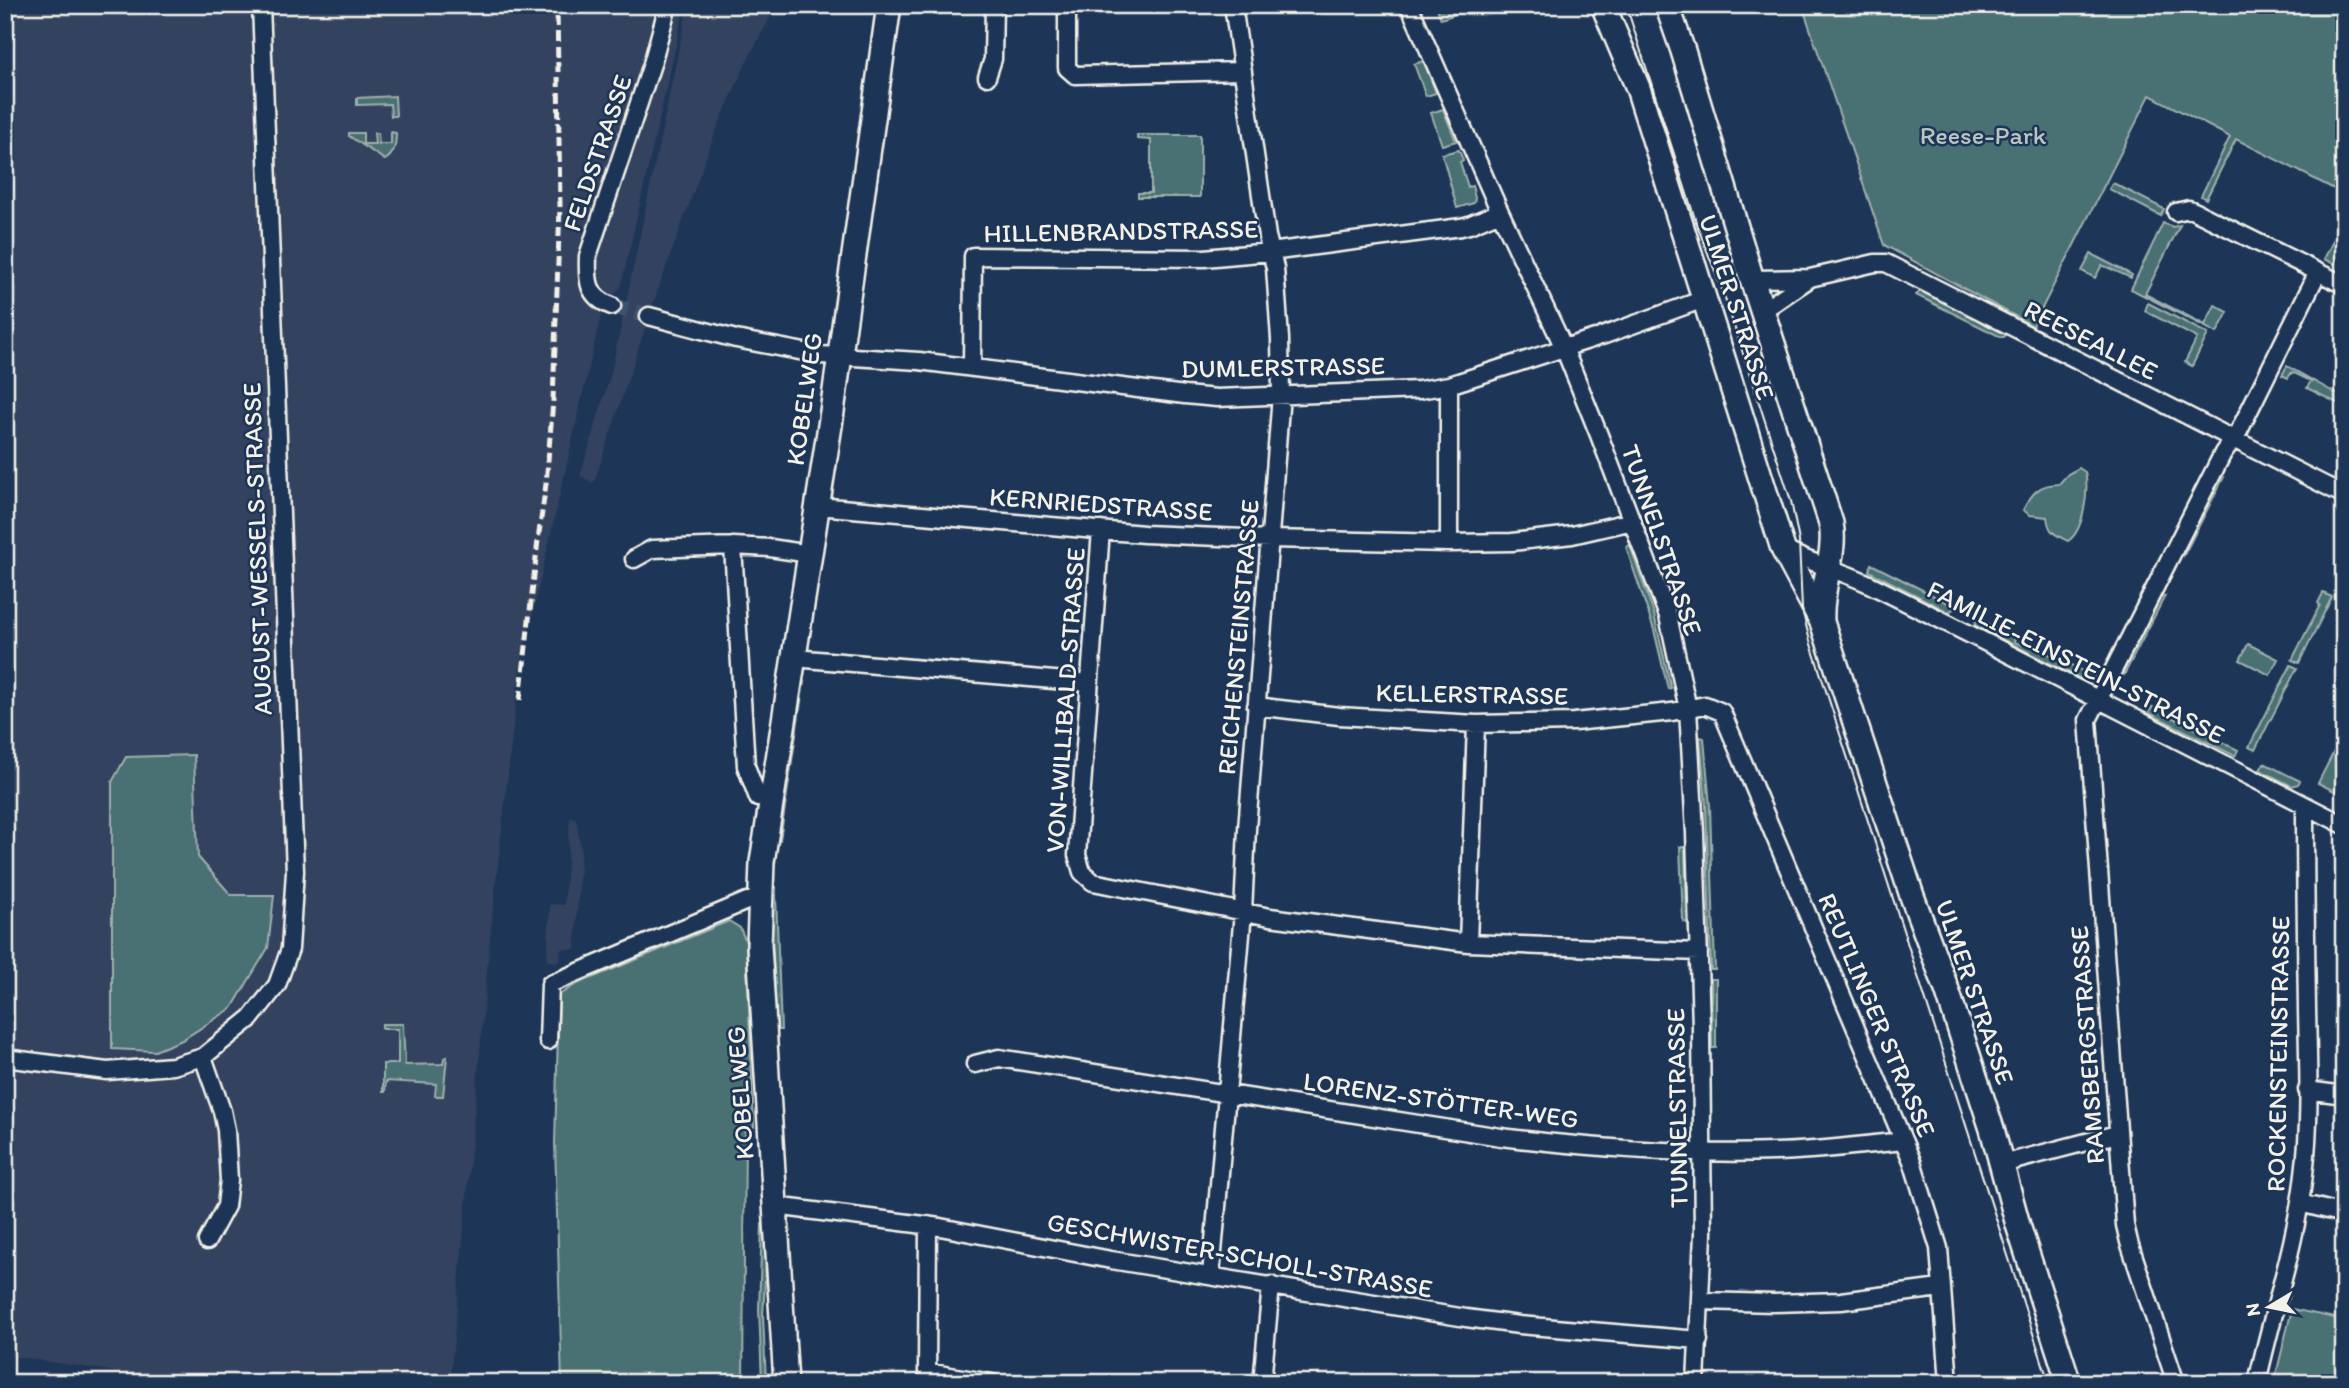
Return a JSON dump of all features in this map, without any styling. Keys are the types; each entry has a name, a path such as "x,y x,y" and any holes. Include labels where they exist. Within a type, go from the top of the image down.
{"street":[{"name":"AUGUST-WESSELS-STRASSE","path":"203,1057 238,1030 267,999 284,968 293,932 295,865 261,5"},
{"name":"FELDSTRASSE","path":"612,306 600,302 588,284 588,256 652,64 668,5"},
{"name":"KOBELWEG","path":"786,1383 759,945 759,901 770,799 810,554 890,5"},
{"path":"987,77 993,59 994,5"},
{"path":"1067,5 1066,61 1070,73 1075,75 1243,71"},
{"name":"REICHENSTEINSTRASSE","path":"1211,1275 1243,912 1256,706 1281,395 1275,268 1270,252 1233,5"},
{"name":"TUNNELSTRASSE","path":"1409,5 1500,212 1564,348 1633,521 1668,616 1688,709 1699,952 1702,1153 1701,1301 1696,1383"},
{"name":"ULMER STRASSE","path":"1603,5 1638,89 1783,549 1822,622 1912,897 1947,990 2069,1383"},
{"path":"1619,43 1622,5"},
{"name":"ULMER STRASSE","path":"1667,5 1830,523 1833,536 1822,598 1822,622"},
{"path":"2176,212 2189,209 2344,285"},
{"name":"HILLENBRANDSTRASSE","path":"972,368 972,256 1204,258 1270,252 1469,225 1500,212"},
{"name":"REESEALLEE","path":"1752,279 1810,278 1875,263 1886,263 2344,495"},
{"name":"RAMSBERGSTRASSE","path":"2176,1383 2125,1225 2088,720 2231,439 2239,431 2317,274"},
{"name":"REESEALLEE","path":"1762,311 1810,278"},
{"name":"DUMLERSTRASSE","path":"839,358 919,361 1204,397 1419,390 1449,385 1599,337 1704,299"},
{"path":"649,316 736,339 839,358"},
{"path":"1449,385 1449,543"},
{"name":"KERNRIEDSTRASSE","path":"817,506 1101,530 1270,539 1449,543 1512,542 1572,535 1633,521"},
{"name":"VON-WILLIBALD-STRASSE","path":"1101,530 1077,855 1082,872 1093,882 1243,912 1468,943 1699,952"},
{"path":"634,559 652,550 733,546 810,554"},
{"path":"733,546 746,765 758,798 770,799"},
{"name":"FAMILIE-EINSTEIN-STRASSE","path":"1783,549 1865,583 2344,825"},
{"path":"794,657 1089,683"},
{"name":"REUTLINGER STRASSE","path":"1688,709 1704,705 1722,712 1903,1141 1939,1248 1949,1383"},
{"name":"KELLERSTRASSE","path":"1256,706 1339,716 1476,724 1574,722 1688,709"},
{"path":"1468,943 1476,724"},
{"name":"ROCKENSTEINSTRASSE","path":"2257,1383 2300,1203 2305,1166 2305,806"},
{"path":"548,1041 550,984 747,901 759,901"},
{"path":"5,1058 107,1071 173,1066 203,1057 222,1111 229,1180 226,1206 207,1241"},
{"name":"LORENZ-STÖTTER-WEG","path":"975,1064 999,1058 1502,1137 1635,1149 1702,1153 1797,1151 1903,1141"},
{"path":"2307,1090 2344,1095"},
{"path":"2002,1164 2118,1134"},
{"path":"2300,1203 2344,1214"},
{"name":"GESCHWISTER-SCHOLL-STRASSE","path":"775,1206 928,1225 1111,1260 1507,1324 1699,1340"},
{"path":"928,1225 927,1372 992,1383"},
{"path":"1262,1383 1271,1285"},
{"path":"1701,1301 1841,1301 1941,1289"}],"shaded area":[{"path":"5,5 685,5 621,287 602,311 519,673 491,929 450,1383 188,1383 5,1355"},
{"path":"688,5 777,5 746,63 715,133 655,298 594,483 580,476 611,373"},
{"path":"570,818 576,818 581,849 575,949 561,949 560,962 547,961 550,904 564,905"}],"green space":[{"path":"1436,5 1482,5 1441,19"},
{"name":"Reese-Park","path":"1802,5 2344,5 2344,194 2236,139 2206,199 2201,196 2230,137 2150,95 2033,326 1884,245"},
{"path":"1424,61 1436,93 1426,96 1414,64"},
{"path":"395,96 396,116 391,116 390,104 357,105 357,98"},
{"path":"1443,109 1456,141 1442,145 1431,113"},
{"path":"391,132 396,133 395,145 391,155 385,160 349,136 349,133 363,133 363,144 375,144 374,133 378,133 379,144 391,144"},
{"path":"1137,135 1200,135 1200,197 1138,197 1138,193 1151,193 1151,140 1137,139"},
{"path":"1459,150 1468,187 1472,186 1475,198 1474,203 1457,208 1442,154"},
{"path":"2113,183 2164,209 2161,216 2109,189"},
{"path":"2344,219 2344,245 2334,264 2324,259"},
{"path":"2163,223 2173,227 2180,225 2145,294 2205,325 2215,305 2228,312 2217,333 2131,289"},
{"path":"2091,254 2132,275 2131,278 2102,265 2095,278 2082,271"},
{"path":"1921,291 2007,332 2001,337 1916,295"},
{"path":"2148,303 2208,334 2192,366 2185,362 2197,338 2145,311"},
{"path":"2287,366 2344,398 2343,406 2307,388 2311,381 2292,372 2288,378 2282,375"},
{"path":"2079,468 2085,472 2086,499 2078,529 2068,541 2053,532 2047,517 2030,515 2023,510 2037,491 2059,484 2068,474"},
{"path":"2219,474 2224,477 2184,555 2183,547"},
{"path":"1630,545 1654,614 1671,688 1668,689 1654,630 1626,547"},
{"path":"1871,564 1956,607 1949,612 1869,571"},
{"path":"2323,593 2332,597 2299,663 2292,660 2320,605 2318,603"},
{"path":"2165,596 2124,675 2120,673 2157,599"},
{"path":"1975,617 2000,630 1998,634 2004,637 2007,633 2015,637 2014,642 2023,645 2025,642 2095,677 2082,679 1976,626"},
{"path":"2248,644 2278,659 2270,675 2240,660"},
{"path":"2291,665 2297,668 2255,750 2249,747"},
{"path":"799,680 804,682 780,840 776,841"},
{"path":"2152,707 2238,750 2235,756 2149,713"},
{"path":"2344,732 2344,796 2318,783"},
{"path":"1700,737 1704,738 1710,806 1715,970 1711,970 1706,806"},
{"path":"194,755 198,857 231,895 274,895 268,948 232,1008 182,1040 155,1051 112,1049 112,782 126,757"},
{"path":"2264,763 2300,781 2292,786 2260,770"},
{"path":"1680,847 1685,847 1687,923 1683,921"},
{"path":"773,887 776,887 781,1030 777,1030 772,936"},
{"path":"729,921 740,928 746,942 754,1127 745,1132 743,1383 562,1383 555,1143 559,995 575,985"},
{"path":"1711,979 1716,979 1716,1048 1712,1048"},
{"path":"382,1024 403,1024 405,1065 443,1064 444,1058 447,1057 443,1096 435,1096 436,1084 386,1081 383,1092 383,1064 398,1064 398,1029 382,1029"},
{"path":"762,1224 766,1224 767,1247 763,1315 766,1383 762,1383 759,1309"},
{"path":"2292,1309 2344,1320 2344,1383 2274,1383"}],"tunnel":[{"path":"612,306 649,316"}],"tram line":[{"path":"1626,5 1791,501 1799,541 1802,609 1810,641 2049,1383"}],"railway":[{"path":"520,700 546,484 553,401 560,206 557,5"}]}
